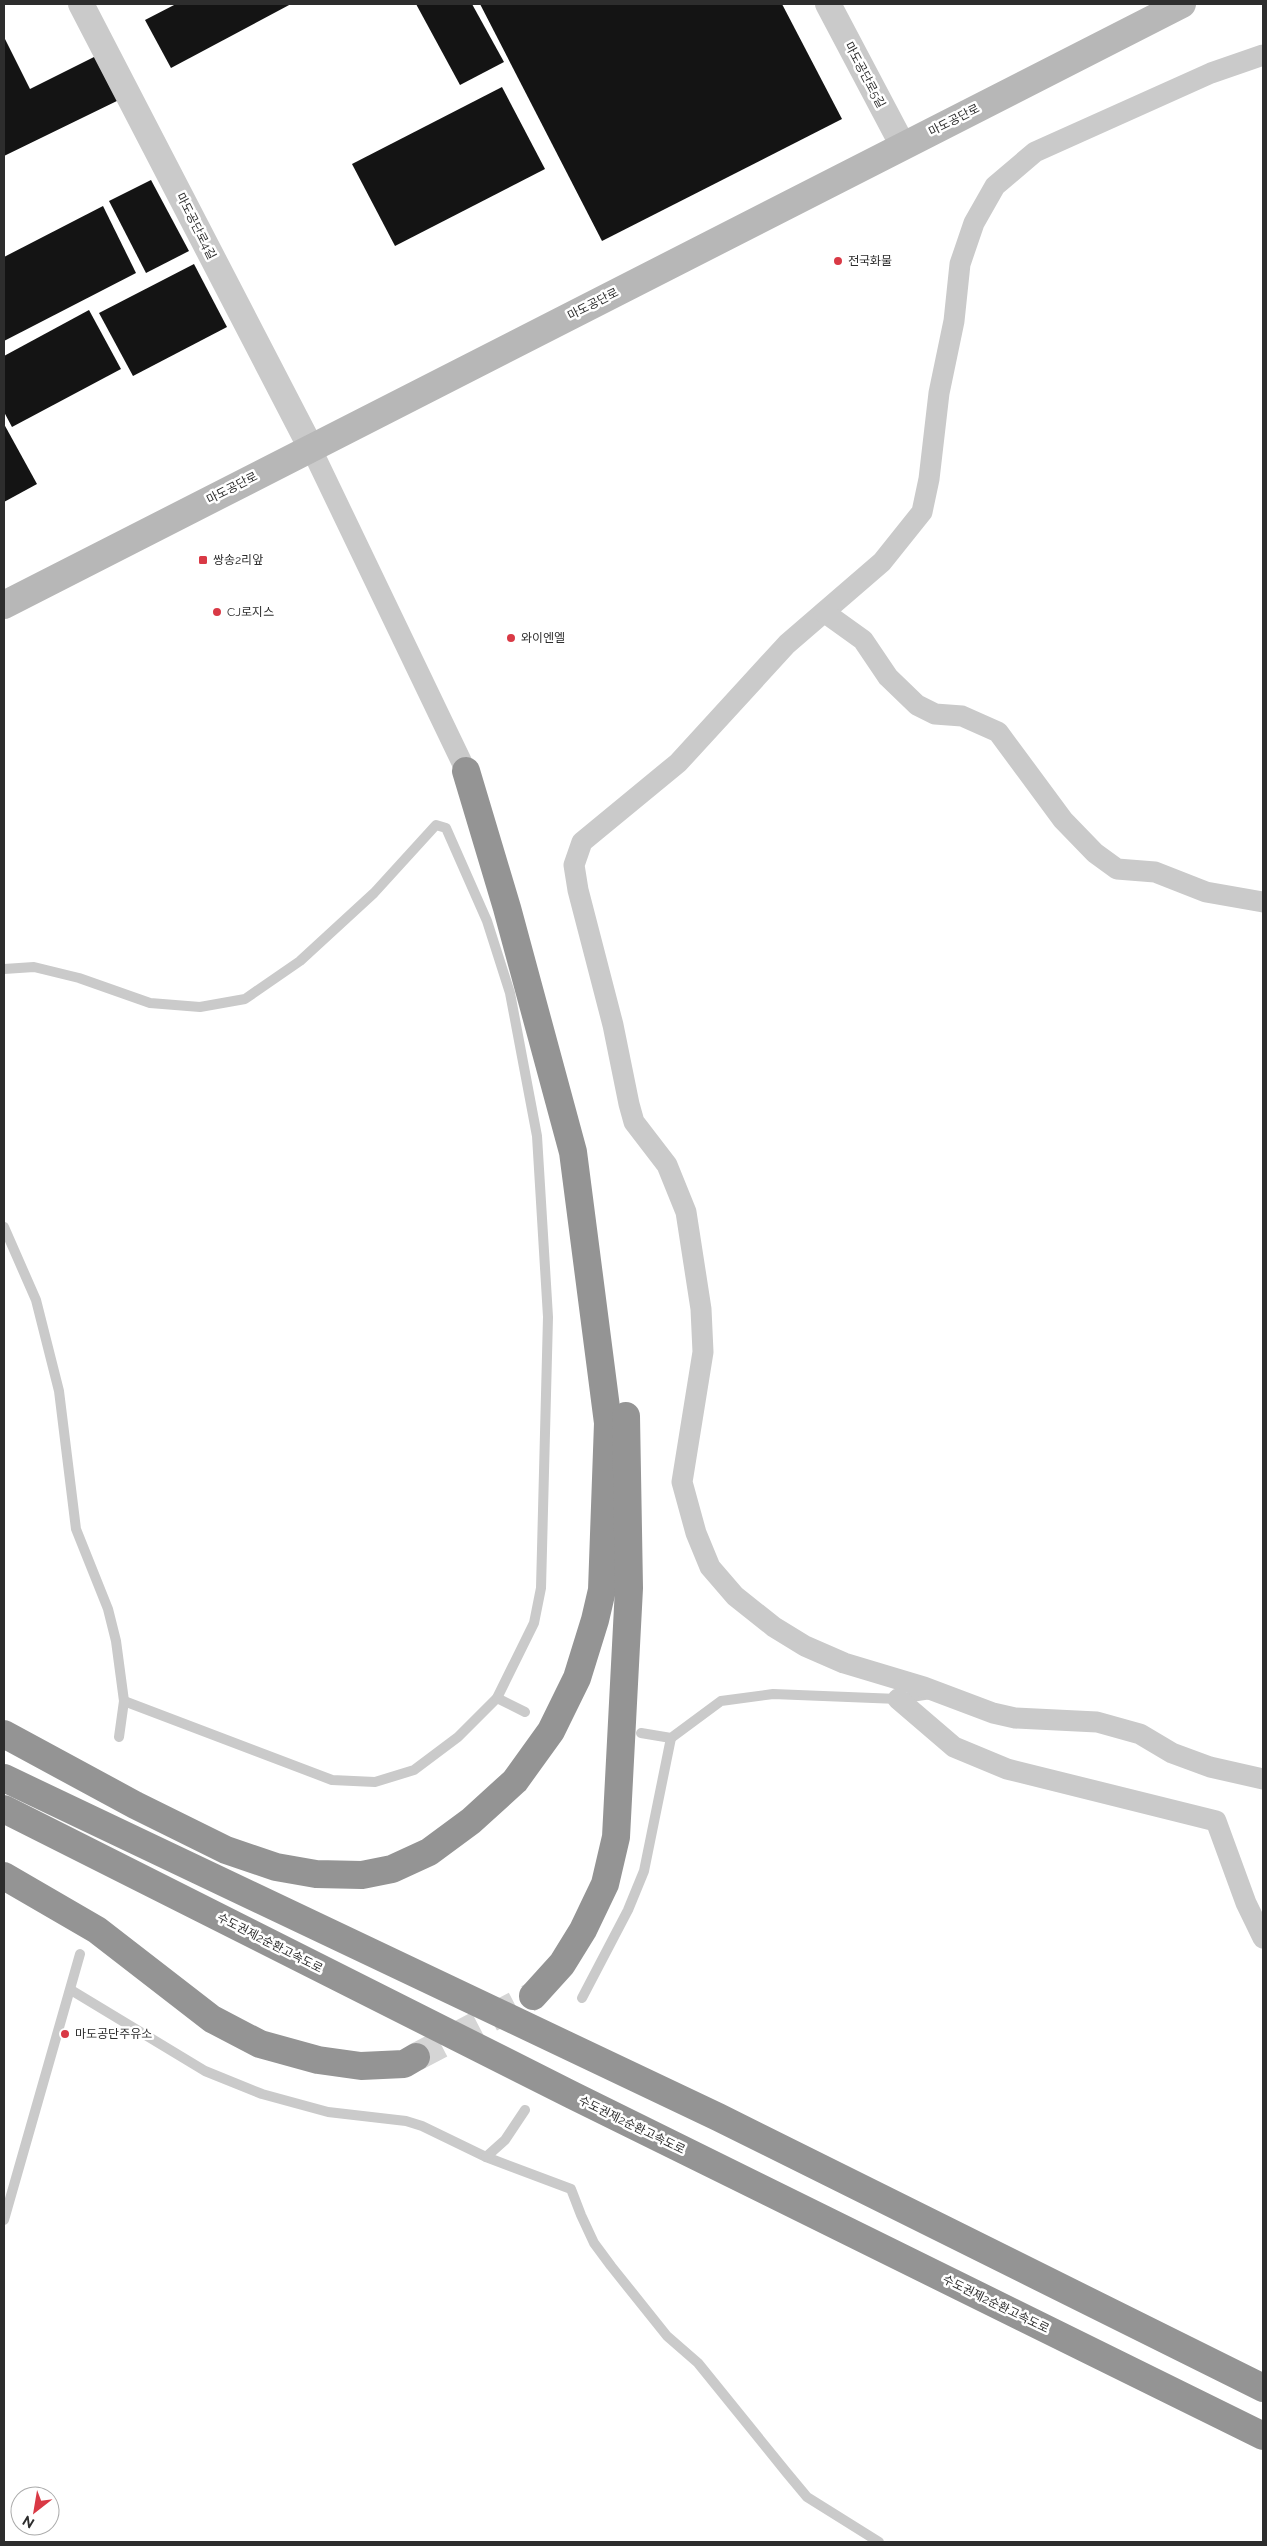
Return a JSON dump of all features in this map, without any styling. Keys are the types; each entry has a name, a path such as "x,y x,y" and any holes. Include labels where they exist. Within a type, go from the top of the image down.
{"highway":[{"path":"4,1734 135,1805 226,1850 276,1867 316,1874 362,1875 392,1868 429,1852 471,1821 515,1781 551,1731 572,1687 595,1620 602,1590 608,1424 573,1152 507,908 466,771"},
{"path":"466,771 525,904 589,1140 626,1408 628,1588 616,1837 605,1884 583,1930 562,1964 533,1996"},
{"path":"4,1778 718,2117 1263,2388"},
{"name":"수도권제2순환고속도로","path":"4,1809 572,2095 1263,2436"},
{"path":"4,1876 97,1930 212,2019 260,2044 318,2060 361,2066 404,2064 416,2057"}],"main road":[{"name":"마도공단로","path":"4,605 1182,4"}],"street":[{"name":"마도공단로4길","path":"81,4 312,448"},
{"name":"마도공단로5길","path":"828,4 903,146"},
{"path":"1263,55 1211,73 1035,152 995,186 974,223 960,264 954,321 939,393 929,479 922,512 882,562 786,644 678,763 582,842 574,865 578,890 614,1025 634,1122 667,1165 686,1212 701,1309 703,1352 682,1482 696,1534 710,1567 735,1596 805,1646 844,1662 940,1692 993,1714 1015,1718 1089,1722 1140,1734 1172,1753 1210,1767 1263,1779"},
{"path":"312,448 466,771"},
{"path":"824,612 863,640 888,677 917,705 935,714 962,716 998,732 1063,820 1095,854 1117,869 1155,872 1206,892 1263,902"},
{"path":"898,1699 954,1747 1007,1769 1216,1821 1246,1903 1263,1938"}],"lane":[{"path":"4,969 34,966 79,978 150,1004 200,1007 244,999 300,961 374,893 436,825 446,828 487,921 510,993 537,1136 547,1307 541,1588 534,1622 497,1698 458,1738 414,1770 376,1782 332,1780 124,1701"},
{"path":"4,1227 39,1309 59,1391 71,1474 76,1529 108,1609 124,1701 119,1737"},
{"path":"582,1998 628,1910 644,1871 671,1738 721,1701 773,1694 898,1699 940,1692"},
{"path":"497,1698 525,1712"},
{"path":"641,1733 671,1738"},
{"path":"4,2220 80,1954"},
{"path":"71,1990 206,2071 262,2094 328,2112 406,2121 422,2126 486,2157 572,2188 580,2215 594,2243 610,2266 667,2336 698,2363 807,2497 879,2542"},
{"path":"486,2157 506,2140 525,2110"}],"building":[{"path":"176,4 291,4 171,68 145,20"},
{"path":"416,4 472,4 504,62 460,85"},
{"path":"480,4 782,4 842,119 602,241"},
{"path":"4,37 30,89 100,54 121,99 4,156"},
{"path":"502,87 545,169 395,246 352,164"},
{"path":"151,180 189,251 146,273 109,201"},
{"path":"103,206 136,273 4,341 4,257"},
{"path":"194,264 227,327 133,376 99,313"},
{"path":"89,310 121,369 12,427 4,412 4,356"},
{"path":"4,424 37,484 4,502"}],"tunnel":[{"path":"416,2057 533,1996"}],"place":[{"name":"전국화물","path":"838,261"},
{"name":"쌍송2리앞","path":"203,560"},
{"name":"CJ로지스","path":"217,612"},
{"name":"와이엔엘","path":"511,638"},
{"name":"마도공단주유소","path":"65,2034"}]}
